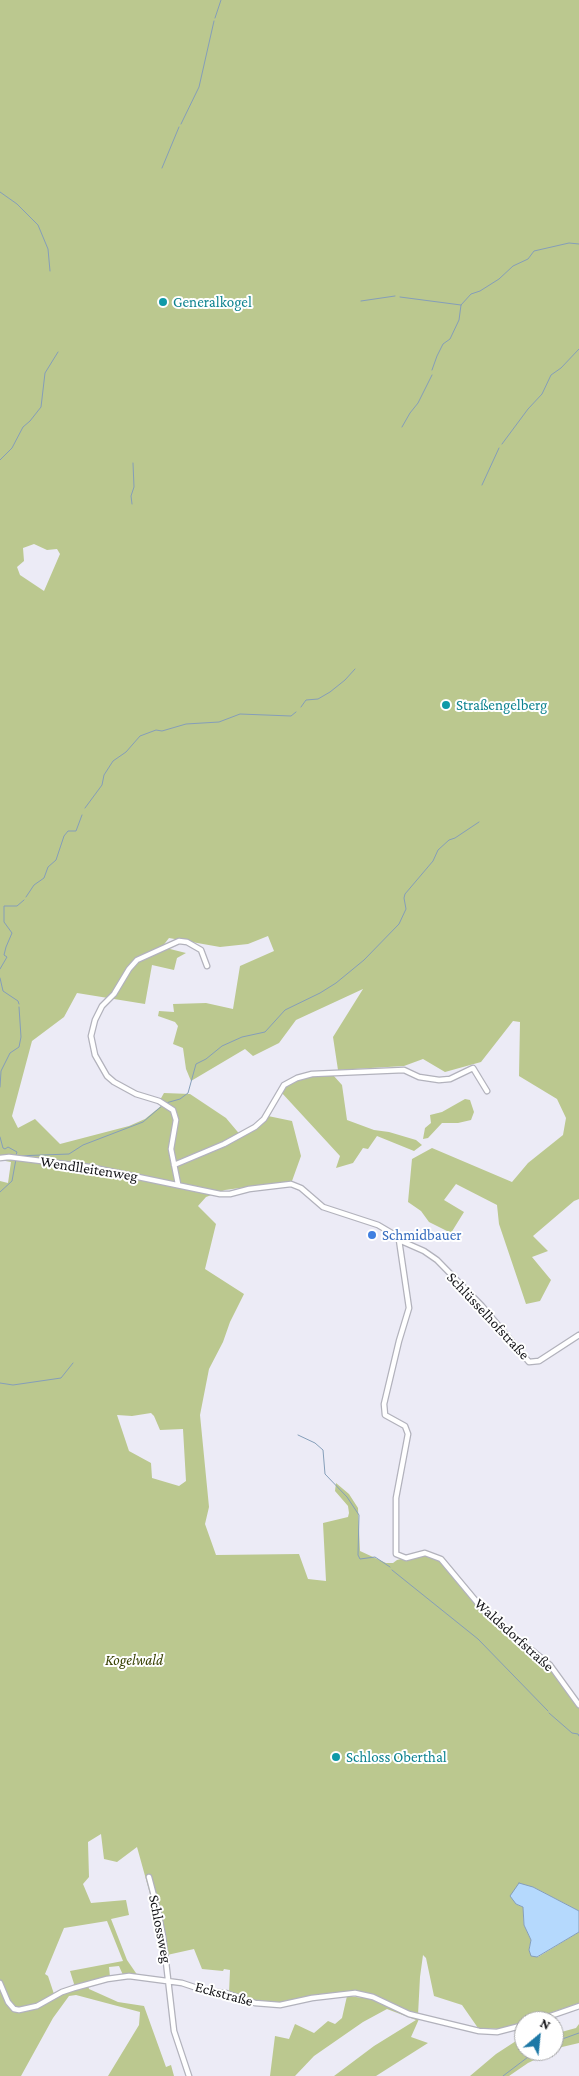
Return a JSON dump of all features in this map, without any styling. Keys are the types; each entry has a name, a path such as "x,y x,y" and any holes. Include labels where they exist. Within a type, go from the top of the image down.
{"street":[{"path":"208,966 201,950 187,942 179,941 137,960 128,969 114,994 102,1006 91,1036 94,1050 107,1076 122,1087 136,1094 159,1101 173,1110 176,1120 171,1149 178,1184 226,1195 273,1185 291,1184 301,1188 323,1207 384,1228 399,1240"},
{"path":"174,1165 224,1144 255,1127 264,1119 284,1085 297,1078 312,1074 404,1070 419,1077 439,1080 450,1078 473,1068 488,1091"},
{"name":"Wendlleitenweg","path":"0,1158 16,1158 90,1167 178,1184"},
{"name":"Schlüsselhofstraße","path":"399,1240 424,1251 437,1260 482,1306 529,1362 539,1361 579,1336"},
{"name":"Waldsdorfstraße","path":"399,1240 409,1308 399,1341 384,1410 389,1418 405,1426 408,1434 396,1498 396,1554 406,1558 425,1552 441,1559 486,1613 550,1665 579,1705"},
{"name":"Schlossweg","path":"149,1877 159,1916 174,2031 188,2076"},
{"name":"Eckstraße","path":"0,1983 8,2002 14,2009 19,2010 37,2006 62,1992 107,1979 133,1976 182,1983 206,1991 226,1993 248,2002 267,2004 280,2004 336,1995 366,1995 409,2014 479,2031 498,2032 514,2028"},
{"path":"564,2011 579,2006"}],"green space":[{"name":"Kogelwald","path":"0,0 579,0 579,1199 574,1201 533,1236 548,1251 532,1257 551,1280 540,1301 526,1304 499,1224 497,1205 456,1184 444,1200 464,1212 451,1233 429,1222 421,1211 408,1202 412,1159 432,1148 512,1182 528,1163 563,1135 566,1118 557,1099 519,1076 520,1022 513,1021 481,1062 445,1072 423,1059 404,1066 338,1070 333,1037 363,989 296,1020 279,1043 253,1056 245,1049 191,1081 186,1069 183,1048 173,1044 178,1026 175,1022 158,1016 159,1011 174,1012 173,1004 206,1003 233,1009 240,966 274,951 268,936 248,944 220,947 169,938 162,947 186,953 177,958 174,970 152,965 145,1004 77,993 64,1017 32,1041 12,1116 18,1128 35,1119 60,1144 129,1126 145,1119 161,1106 160,1100 164,1093 190,1094 226,1118 242,1137 268,1116 292,1121 301,1156 292,1181 225,1190 206,1197 198,1206 216,1224 205,1269 244,1294 209,1369 200,1415 209,1507 205,1524 216,1555 299,1554 308,1579 326,1581 323,1523 348,1517 349,1513 348,1506 335,1491 336,1483 349,1494 358,1508 360,1551 386,1563 393,1563 397,1560 426,1553 440,1559 477,1606 548,1665 579,1708 579,1911 533,1887 516,1904 523,1907 524,1925 531,1940 529,1950 538,1957 579,1932 579,2003 556,2011 514,2011 514,2026 504,2029 478,2028 462,2005 434,1996 426,1958 423,1955 418,2015 357,1993 282,2003 249,2001 229,1993 230,1970 202,1969 194,1949 167,1955 137,1847 117,1862 104,1859 101,1834 88,1842 89,1877 83,1884 91,1903 126,1900 129,1915 111,1919 127,1960 138,1976 123,1975 119,1966 109,1967 110,1977 75,1987 70,1971 123,1961 107,1921 64,1928 45,1974 48,1976 54,1994 33,2006 33,2009 58,1995 88,1985 89,1989 118,2002 144,2006 166,2067 171,2065 174,2076 108,2076 139,2025 140,2012 76,1995 69,1996 53,2018 21,2076 0,2076 0,1181 8,1183 11,1162 0,1160","holes":["34,544 47,550 57,549 60,554 44,591 20,575 17,567 24,561 23,548","151,1413 160,1430 183,1429 186,1481 179,1486 152,1478 151,1463 129,1451 117,1415 132,1416"]},
{"path":"313,1075 333,1075 342,1085 347,1120 374,1130 389,1132 416,1140 422,1145 414,1151 377,1136 368,1149 363,1148 353,1163 336,1168 340,1156 281,1092 289,1083 299,1078"},
{"path":"465,1099 470,1100 474,1112 471,1120 458,1123 442,1123 428,1138 423,1139 425,1128 431,1123 430,1115 442,1112"},
{"path":"347,1996 373,1999 406,2015 419,2019 411,2037 428,2043 376,2076 334,2076 374,2046 416,2020 387,2009 363,2022 314,2056 295,2076 270,2076 275,2036 289,2039 295,2024 314,2033 328,2021 335,2024 342,2018"},
{"path":"579,2024 579,2043 564,2047 564,2031 576,2028"},
{"path":"514,2042 514,2061 532,2061 509,2076 470,2076 496,2054"}],"water":[{"path":"519,1883 533,1887 579,1911 579,1932 537,1957 531,1956 529,1950 531,1940 524,1925 523,1907 516,1904 510,1896"}],"waterway":[{"path":"215,18 221,0"},
{"path":"181,124 199,87 214,21"},
{"path":"162,168 179,127"},
{"path":"0,192 17,204 38,225 48,249 50,271"},
{"path":"432,370 443,344 450,339 459,320 461,305 471,294 480,291 499,279 513,266 528,259 534,251 569,243 579,244"},
{"path":"361,301 395,296"},
{"path":"400,297 461,305"},
{"path":"502,444 528,409 542,394 551,375 561,368 579,349"},
{"path":"0,460 12,448 23,427 41,407 45,373 58,352"},
{"path":"402,427 418,403 432,375"},
{"path":"482,485 499,448"},
{"path":"132,504 131,496 134,487 133,463"},
{"path":"301,707 306,700 318,699 330,692 355,669"},
{"path":"85,808 102,785 104,775 113,761 126,752 140,736 156,730 162,731 186,724 219,722 240,714 291,716 296,712"},
{"path":"26,897 34,885 44,878 48,867 56,860 64,836 68,831 76,831 82,815"},
{"path":"166,1103 180,1099 188,1093 196,1064 206,1059 222,1046 242,1037 265,1032 285,1010 336,983 364,960 399,924 406,909 405,894 433,861 438,850 449,840 479,822"},
{"path":"0,969 7,957 4,955 12,933 4,922 4,906 17,906 24,900"},
{"path":"0,978 3,991 18,1001 19,1004"},
{"path":"0,1087 1,1071 10,1053 19,1047 21,1037 19,1007"},
{"path":"16,1156 69,1154 83,1145 143,1122 163,1105"},
{"path":"0,1137 3,1148 8,1147 17,1152 16,1155"},
{"path":"0,1192 12,1181 16,1159"},
{"path":"0,1383 13,1385 61,1378 73,1363"},
{"path":"298,1435 315,1443 323,1450 325,1474 347,1497 359,1515 358,1555 360,1559 375,1557 390,1567"},
{"path":"392,1570 478,1639 548,1711"},
{"path":"549,1713 572,1733 579,1736"},
{"path":"564,2038 579,2033"},
{"path":"503,2076 523,2061"}],"place":[{"name":"Generalkogel","path":"163,302"},
{"name":"Straßengelberg","path":"446,705"},
{"name":"Schmidbauer","path":"372,1235"},
{"name":"Schloss Oberthal","path":"336,1757"}]}
